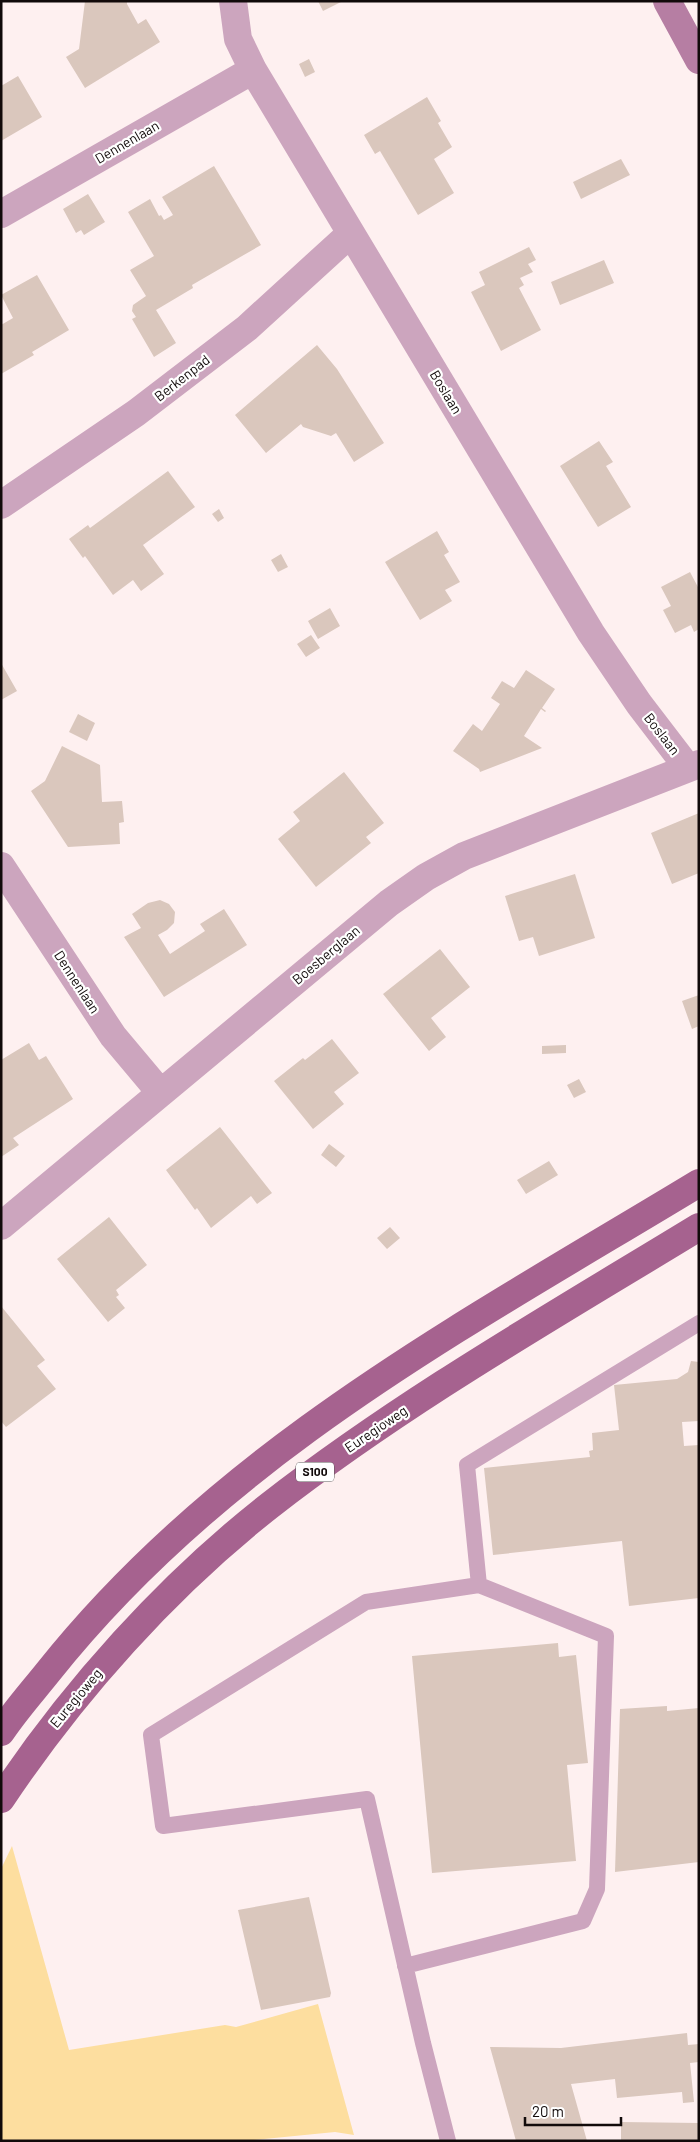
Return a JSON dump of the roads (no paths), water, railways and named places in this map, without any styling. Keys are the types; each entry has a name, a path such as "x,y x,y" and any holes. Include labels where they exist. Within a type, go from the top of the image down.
{"main road":[{"path":"1,1732 76,1637 117,1591 200,1513 237,1482 303,1432 409,1359 699,1183"},
{"name":"Euregioweg","path":"1,1798 31,1754 101,1668 178,1586 268,1507 334,1458 432,1391 699,1227"}],"street":[{"name":"Boslaan","path":"233,1 238,39 252,70 350,234 591,633 639,704 694,766"},
{"path":"667,1 699,60"},
{"name":"Dennenlaan","path":"1,214 252,70"},
{"name":"Berkenpad","path":"1,505 136,413 239,334 350,234"},
{"name":"Boesberglaan","path":"1,1226 389,903 426,877 464,856 694,766"},
{"name":"Dennenlaan","path":"1,866 113,1036 160,1092"}],"lane":[{"path":"479,1585 467,1464 699,1323"},
{"path":"405,1966 582,1921 597,1889 606,1636 479,1585 366,1602 151,1735 164,1826 367,1799 405,1966 448,2141"}]}
